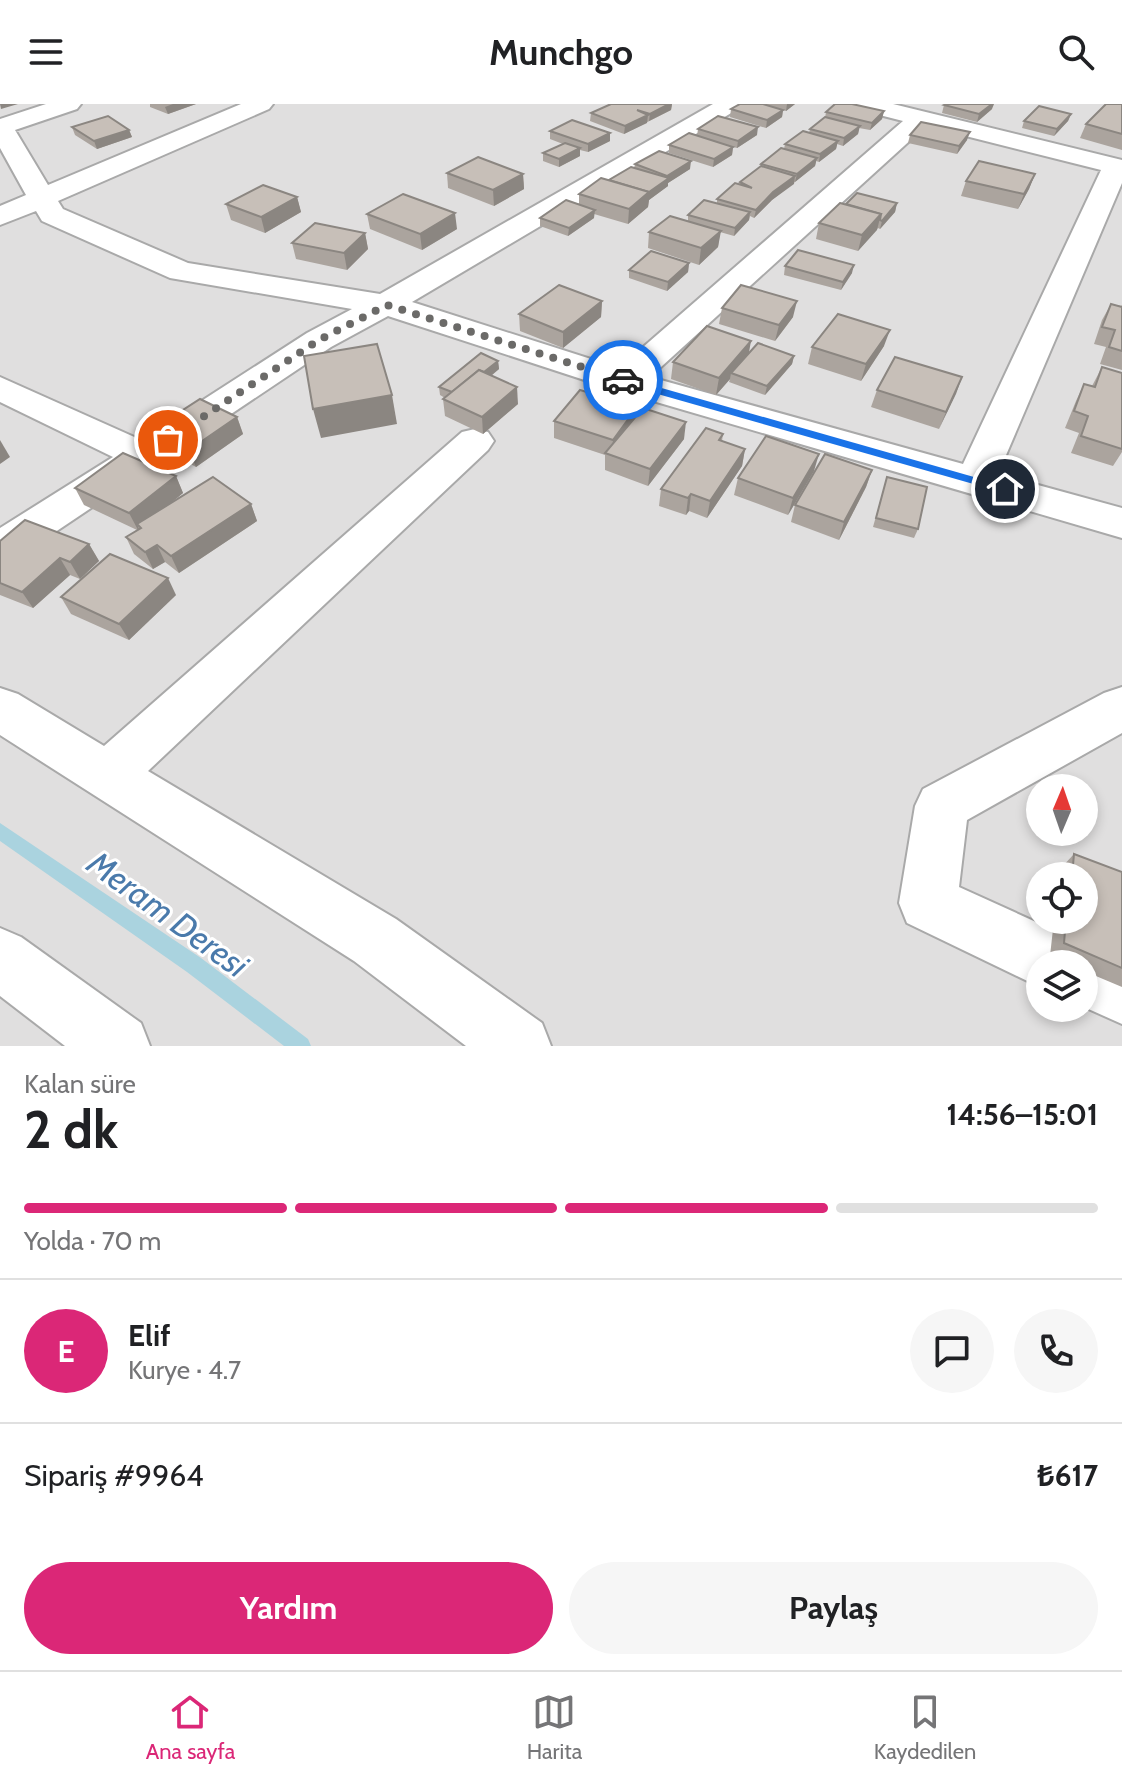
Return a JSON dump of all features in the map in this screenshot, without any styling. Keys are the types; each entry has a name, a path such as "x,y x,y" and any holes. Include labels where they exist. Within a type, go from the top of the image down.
{"street":[{"path":"69,104 0,126 52,215 181,271 387,305 625,381 1122,523"},
{"path":"0,216 261,104"},
{"path":"0,548 319,340 387,305 730,104"},
{"path":"864,104 1119,166 975,481"},
{"path":"625,381 921,118"},
{"path":"0,388 143,456"},
{"path":"108,775 475,441"},
{"path":"1029,950 928,903 942,806 1122,708"},
{"path":"0,709 375,940 519,1046"},
{"path":"0,958 118,1046"},
{"path":"1098,982 1122,993"}],"shaded area":[{"path":"0,104 1122,104 1122,1046 0,1046"}],"building":[{"path":"611,104 669,104 650,114 637,110 648,115 625,126 591,113"},
{"path":"740,104 763,104 783,110 767,120 731,109"},
{"path":"835,104 852,104 884,111 872,123 826,112"},
{"path":"946,104 992,104 979,114"},
{"path":"1106,104 1122,104 1122,134 1086,124"},
{"path":"1039,106 1071,114 1057,129 1024,121"},
{"path":"108,116 129,130 94,141 72,127"},
{"path":"718,116 758,127 738,141 698,129"},
{"path":"825,117 860,126 844,138 810,129"},
{"path":"572,120 610,133 588,144 550,131"},
{"path":"921,122 970,132 959,146 910,135"},
{"path":"803,131 838,141 820,154 785,144"},
{"path":"689,133 733,147 714,159 669,145"},
{"path":"565,143 580,148 559,159 543,153"},
{"path":"781,148 817,158 797,174 761,164"},
{"path":"659,151 691,161 667,176 635,164"},
{"path":"478,157 523,174 493,190 447,173"},
{"path":"979,161 1035,174 1024,194 966,181"},
{"path":"761,166 795,176 756,210 717,199 735,183 752,188 740,182"},
{"path":"631,167 669,178 649,192 609,180"},
{"path":"601,178 649,192 629,209 579,194"},
{"path":"263,185 297,197 261,217 226,204"},
{"path":"857,193 897,203 882,221 881,214 846,204"},
{"path":"403,194 455,213 420,234 367,214"},
{"path":"566,200 595,210 569,228 540,218"},
{"path":"704,200 750,212 735,228 688,215"},
{"path":"840,203 881,214 862,235 819,223"},
{"path":"670,216 721,231 701,248 649,232"},
{"path":"315,223 365,233 344,253 292,243"},
{"path":"798,250 854,265 843,282 785,266"},
{"path":"651,251 689,263 668,282 629,270"},
{"path":"559,285 602,301 563,332 519,314"},
{"path":"741,285 797,301 779,325 722,308"},
{"path":"1111,304 1122,307 1122,351 1109,347 1115,330 1102,327"},
{"path":"838,314 890,330 866,364 812,347"},
{"path":"707,326 751,341 719,378 673,362"},
{"path":"758,343 794,356 767,386 731,373"},
{"path":"377,344 392,395 313,409 304,356"},
{"path":"481,353 498,361 484,372 479,370 452,392 439,387"},
{"path":"895,357 962,377 946,412 877,390"},
{"path":"1102,367 1122,373 1122,449 1081,436 1088,416 1074,411 1084,384 1095,387"},
{"path":"479,370 517,387 482,417 443,399"},
{"path":"580,390 637,407 613,440 554,421"},
{"path":"200,399 237,417 189,450 152,430"},
{"path":"643,408 686,422 650,469 605,453"},
{"path":"706,428 723,434 719,440 745,449 710,501 661,489"},
{"path":"766,436 819,454 793,498 738,478"},
{"path":"123,453 176,476 129,513 75,488"},
{"path":"825,454 872,470 844,522 795,505"},
{"path":"213,477 251,504 171,556 157,545 145,552 126,537 141,528 137,524"},
{"path":"887,477 927,487 918,529 876,518"},
{"path":"25,520 89,544 70,562 60,558 22,592 0,583 0,541"},
{"path":"110,554 168,578 119,624 61,597"},
{"path":"1074,854 1095,862 1073,862"},
{"path":"1098,863 1122,872 1122,968 1098,958 1098,950 1080,950 1064,943 1065,934 1098,934"}],"waterway":[{"name":"Meram Deresi","path":"0,831 194,965 301,1046"}],"way so far":[{"path":"168,440 319,340 387,305 623,380"}],"route":[{"path":"623,380 1005,489"}]}
